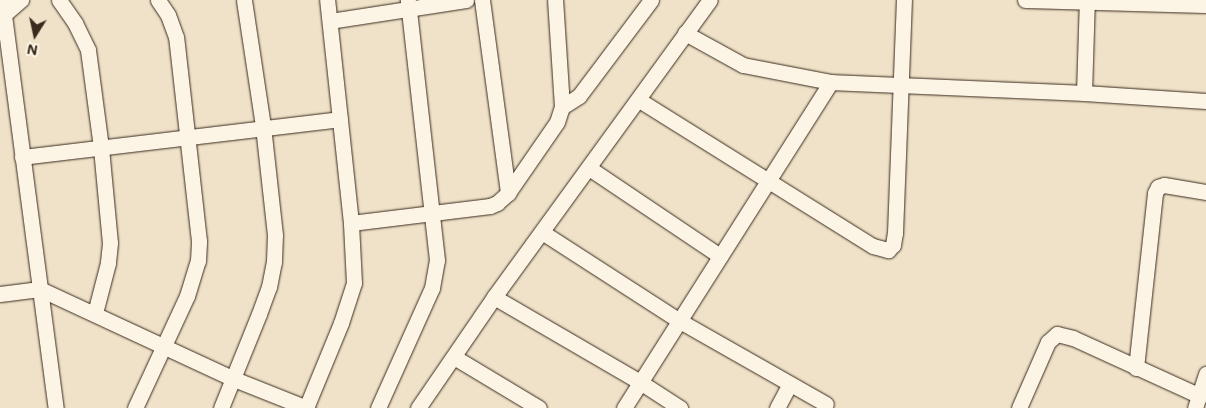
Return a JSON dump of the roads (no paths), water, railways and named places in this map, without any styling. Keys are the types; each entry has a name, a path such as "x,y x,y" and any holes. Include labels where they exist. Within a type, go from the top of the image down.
{"street":[{"path":"2,0 2,17 56,408"},
{"path":"2,17 21,0"},
{"path":"58,0 75,23 88,50 101,148 110,243 108,263 95,313"},
{"path":"135,408 187,296 198,261 199,240 176,37 168,15 158,0"},
{"path":"221,408 269,287 274,262 275,235 263,126 244,0"},
{"path":"0,294 40,289 234,379 306,408 351,297 354,265 327,0"},
{"path":"330,22 408,4 466,0"},
{"path":"482,0 508,193"},
{"path":"351,223 490,206 508,193 557,122 562,107 555,0"},
{"path":"562,107 579,96 651,0"},
{"path":"418,408 494,297 710,0"},
{"path":"639,100 873,246 884,250 891,248 894,233 904,0"},
{"path":"1025,0 1206,5"},
{"path":"1084,93 1087,1"},
{"path":"378,408 432,288 437,260 408,4"},
{"path":"685,33 743,65 831,82 1084,93 1206,101"},
{"path":"624,408 678,320 831,82"},
{"path":"22,157 263,126 340,119"},
{"path":"589,168 720,256"},
{"path":"1136,368 1155,193 1158,187 1164,185 1206,192"},
{"path":"542,232 678,320 826,404"},
{"path":"494,297 640,382 680,408"},
{"path":"1019,408 1048,342 1054,335 1068,336 1136,368 1198,402 1206,374"},
{"path":"454,357 539,408"},
{"path":"777,408 790,384"}]}
